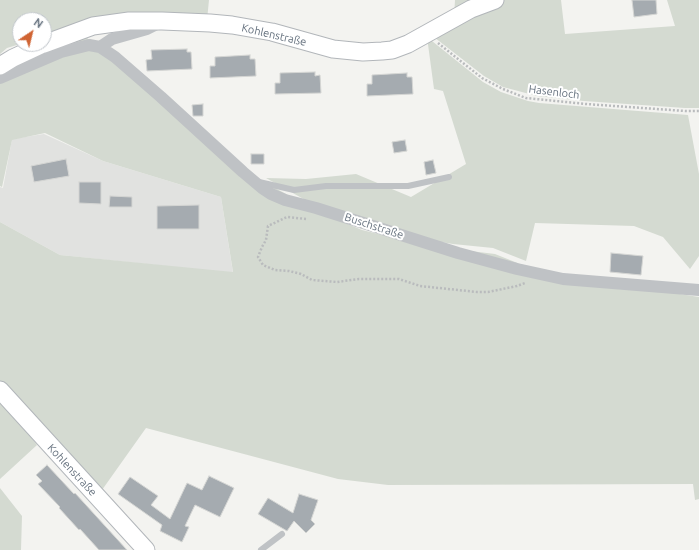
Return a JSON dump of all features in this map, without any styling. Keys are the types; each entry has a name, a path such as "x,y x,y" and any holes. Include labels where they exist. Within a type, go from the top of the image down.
{"street":[{"name":"Kohlenstraße","path":"52,41 93,26 129,21 162,21 232,25 272,32 333,49 363,52 392,50 408,44 471,9 495,0"},
{"path":"0,78 61,52 89,45 100,47 112,39 147,29 162,21"},
{"name":"Buschstraße","path":"100,47 115,57 254,181 271,194 285,200 316,208 493,263 562,279 699,290"},
{"name":"Kohlenstraße","path":"0,66 26,52"},
{"name":"Kohlenstraße","path":"0,390 146,550"}],"lane":[{"path":"254,181 294,190 326,186 408,186 449,178"},
{"path":"261,550 282,534"}],"path":[{"name":"Hasenloch","path":"426,34 482,78 503,90 526,98 601,105 699,111"},
{"path":"310,219 287,217 268,226 266,240 258,257 263,265 275,270 289,270 312,280 337,282 359,279 399,279 420,286 477,292 488,292 517,286 528,281 536,273"}],"shaded area":[{"path":"0,0 209,0 207,20 52,34 52,12 12,12 12,46 7,48 0,54"},
{"path":"455,0 491,0 454,17"},
{"path":"499,0 561,0 565,34 675,26 667,0 699,0 699,108 584,101 537,96 503,87 484,76 430,34"},
{"path":"86,37 115,64 246,172 317,211 362,230 407,241 495,254 565,282 667,292 699,297 699,499 695,500 693,484 388,485 338,479 146,428 102,490 0,389 0,222 60,255 233,272 221,197 103,161 45,133 12,140 2,187 0,186 0,76 22,60 44,52 52,52 52,49"},
{"path":"427,37 483,82 501,92 528,101 688,115 699,174 699,256 690,269 663,237 634,226 535,223 526,261 493,248 453,244 417,238 316,206 266,178 306,179 356,174 411,197 466,164 443,91 434,89"},
{"path":"44,134 103,161 221,197 233,273 60,255 0,222 0,187 3,188 12,139"},
{"path":"0,396 37,445 0,479"},
{"path":"0,488 22,516 21,550 0,550"}],"building":[{"path":"632,0 656,0 657,14 634,17"},
{"path":"187,49 187,52 191,52 192,69 147,71 146,60 152,59 151,50"},
{"path":"250,55 250,59 255,59 256,76 210,78 210,66 215,66 215,57"},
{"path":"315,72 315,76 320,75 321,93 275,94 275,83 280,83 280,73"},
{"path":"407,73 407,77 412,77 413,94 367,96 367,84 372,84 372,75"},
{"path":"203,104 203,116 193,116 192,105"},
{"path":"405,140 407,151 394,153 392,142"},
{"path":"251,154 264,154 264,164 251,164"},
{"path":"66,159 69,176 34,182 31,166"},
{"path":"433,160 436,173 426,175 424,162"},
{"path":"79,182 101,182 101,204 79,203"},
{"path":"110,196 132,197 132,207 109,207"},
{"path":"199,205 199,229 157,229 157,206"},
{"path":"611,253 643,256 641,275 610,272"},
{"path":"47,465 127,550 99,550 80,529 79,530 38,484 42,481 36,475"},
{"path":"209,476 234,488 220,517 195,505 185,526 189,527 182,542 160,531 162,525 118,494 130,477 158,496 151,505 170,519 187,483 202,490"},
{"path":"299,494 318,500 311,520 315,524 306,533 294,521 287,531 258,514 268,498 293,513"}]}
